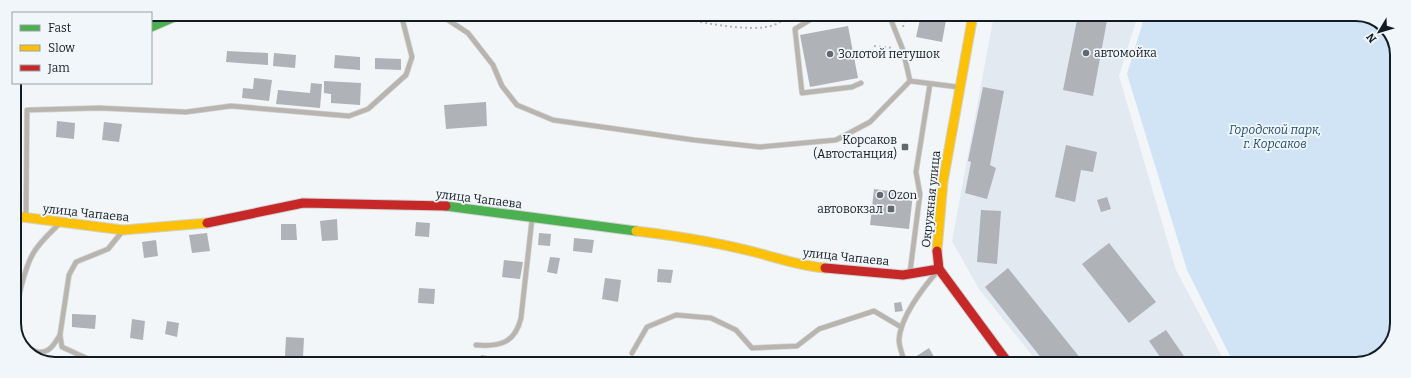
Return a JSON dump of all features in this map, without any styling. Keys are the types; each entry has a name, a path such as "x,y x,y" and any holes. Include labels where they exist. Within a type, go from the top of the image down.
{"street":[{"path":"152,27 165,21"},
{"name":"Окружная улица","path":"972,21 943,182 936,245 939,269 968,311 1004,357"},
{"name":"улица Чапаева","path":"21,217 123,230 206,223 303,203 442,205 670,235 762,254 802,266 903,275 939,269"}],"lane":[{"path":"26,218 27,110 99,108 186,112 231,106 349,116 368,109 406,75 412,57 403,21"},
{"path":"450,21 468,33 493,65 502,86 517,106 553,120 670,136 760,147 836,140 870,122 910,81"},
{"path":"808,21 795,28 802,93 852,87 861,83"},
{"path":"891,21 903,50 910,81"},
{"path":"910,81 960,87"},
{"path":"910,274 920,194 916,172 930,84"},
{"path":"476,345 491,346 506,342 518,330 522,318 533,217"},
{"path":"21,298 27,269 33,252 60,223"},
{"path":"84,357 62,347 60,335 69,275 76,262 108,249 123,230"},
{"path":"903,357 899,341 902,327 922,288 939,269"},
{"path":"632,354 647,327 676,315 711,318 736,330 752,348 797,346 819,329 874,311 902,327"},
{"path":"35,350 42,352 49,349 60,335"}],"path":[{"path":"697,21 718,25 757,27 773,25 781,21"},
{"path":"874,46 903,50"}],"shaded area":[{"path":"993,21 1136,21 1119,76 1176,270 1222,357 1033,357 979,289 952,241"}],"green space":[{"name":"Городской парк, г. Корсаков","path":"1143,21 1356,21 1369,24 1382,32 1389,46 1390,52 1390,323 1387,336 1382,346 1377,350 1361,357 1230,357 1187,270 1127,74"}],"building":[{"path":"920,21 946,21 942,42 916,37"},
{"name":"автомойка","path":"1077,21 1107,21 1093,96 1063,90"},
{"path":"848,26 858,78 810,87 800,35"},
{"path":"227,51 268,53 268,65 226,62"},
{"path":"274,53 296,55 295,68 273,66"},
{"path":"335,55 360,57 360,70 334,68"},
{"path":"375,58 401,59 401,70 375,69"},
{"path":"254,78 272,80 269,101 242,98 243,88 253,89"},
{"path":"324,81 361,83 360,105 331,103 331,94 324,93"},
{"path":"311,83 322,84 320,108 276,104 278,90 310,93"},
{"path":"983,87 1004,91 990,165 996,168 987,199 965,193 971,162 968,161"},
{"path":"486,102 487,126 446,129 444,105"},
{"path":"57,121 75,123 74,139 56,137"},
{"path":"104,122 122,124 119,142 102,140"},
{"path":"1066,145 1097,152 1093,172 1081,170 1075,202 1055,197"},
{"name":"автовокзал","path":"874,189 913,194 909,229 870,225"},
{"path":"1107,197 1111,209 1101,212 1097,200"},
{"path":"981,210 1001,211 997,264 977,262"},
{"path":"337,219 338,240 322,241 320,221"},
{"path":"416,222 430,223 429,237 415,236"},
{"path":"281,224 296,224 297,240 281,240"},
{"path":"207,233 210,251 192,253 189,235"},
{"path":"539,233 551,234 550,246 538,245"},
{"path":"574,238 594,240 592,253 573,251"},
{"path":"156,240 158,256 144,258 142,242"},
{"path":"1109,243 1156,302 1129,323 1082,264"},
{"path":"550,257 560,258 557,274 547,272"},
{"path":"504,260 523,262 520,279 502,277"},
{"path":"1008,268 1079,357 1040,357 985,287"},
{"path":"658,269 673,270 671,283 657,282"},
{"path":"605,278 621,280 618,302 602,299"},
{"path":"419,288 435,289 434,304 418,303"},
{"path":"901,302 903,311 895,312 894,303"},
{"path":"72,314 96,315 95,329 72,327"},
{"path":"132,319 145,321 143,340 130,338"},
{"path":"167,321 179,323 177,337 165,334"},
{"path":"1166,330 1185,357 1160,357 1149,341"},
{"path":"286,337 304,338 303,357 285,356"},
{"path":"929,348 934,357 915,357"},
{"path":"481,355 494,357 481,357"}],"traffic: fast":[{"path":"152,27 165,21"},
{"path":"446,206 636,231"}],"traffic: slow":[{"path":"937,251 943,182 972,21"},
{"path":"21,217 123,230 207,223"},
{"path":"636,231 715,243 801,264 825,268"}],"traffic: jam":[{"path":"207,223 303,203 446,206"},
{"path":"937,251 939,269 1004,357"},
{"path":"825,268 903,275 939,269"}],"place":[{"name":"автомойка","path":"1086,53"},
{"name":"Золотой петушок","path":"830,54"},
{"name":"Корсаков (Автостанция)","path":"905,147"},
{"name":"Ozon","path":"880,195"},
{"name":"автовокзал","path":"891,209"}]}
